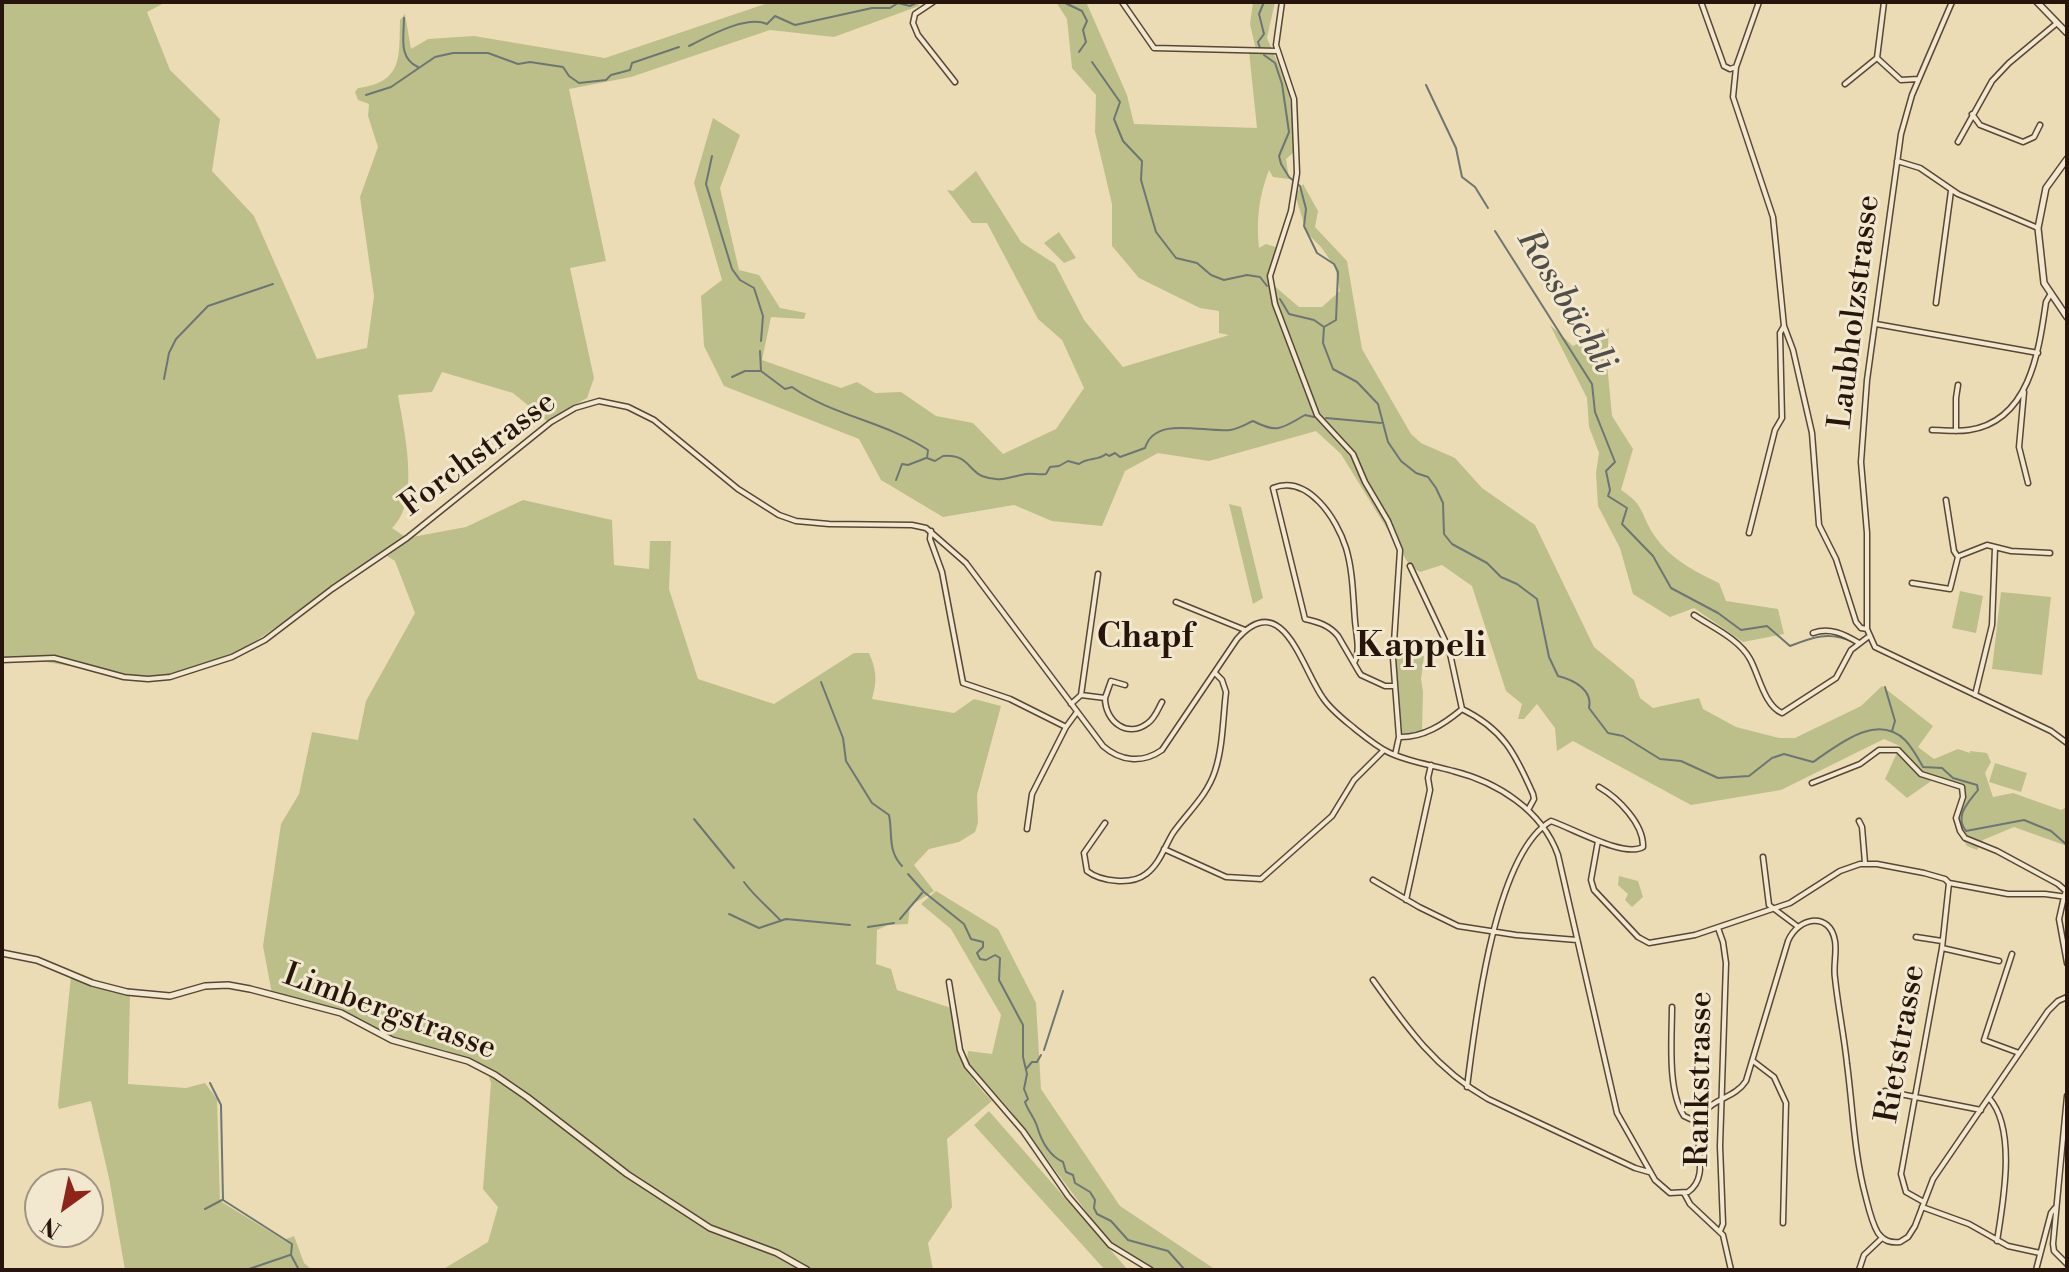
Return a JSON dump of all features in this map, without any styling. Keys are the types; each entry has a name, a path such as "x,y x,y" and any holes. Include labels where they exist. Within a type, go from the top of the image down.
{"street":[{"path":"933,2 915,14 913,23 918,35 955,82"},
{"path":"1122,2 1154,48 1277,51"},
{"path":"1282,2 1277,51 1294,99 1297,178 1291,211 1270,276 1271,293 1317,415 1353,454 1395,534 1401,556 1393,658 1399,737 1395,755"},
{"path":"1701,2 1724,66 1730,69 1736,67"},
{"path":"1759,2 1736,67 1733,100 1773,217 1784,326 1793,350 1812,433 1819,525 1836,559 1856,622 1867,629"},
{"path":"1845,84 1877,58 1884,2"},
{"name":"Laubholzstrasse","path":"1869,637 1861,442 1896,161 1918,79 1952,2"},
{"path":"2039,3 2067,33"},
{"path":"1958,142 1992,81 2057,23"},
{"path":"1877,58 1901,80 1918,79"},
{"path":"1972,114 1980,125 2023,142 2034,137 2040,125"},
{"path":"2067,159 2046,188 2038,228 2041,271 2050,295 2067,317"},
{"path":"1896,161 1920,168 1951,190 2038,228"},
{"path":"1936,303 1951,190"},
{"path":"2028,483 2019,447 2024,391 2038,353 2046,302 2050,295"},
{"path":"1876,324 2038,353"},
{"path":"1749,533 1775,430 1783,411 1780,333 1784,326"},
{"path":"1956,431 1958,385"},
{"path":"1932,430 1971,430 1992,422 2024,391"},
{"name":"Forchstrasse","path":"2,660 54,658 124,677 148,679 170,677 241,654 407,538 551,422 575,408 599,401 628,407 654,420 738,489 779,515 796,521 829,524 917,525 931,531"},
{"path":"1354,663 1357,655 1350,569 1337,526 1307,492 1293,486 1273,488 1305,619 1318,622 1335,632 1354,663 1365,677 1385,686 1394,686"},
{"path":"1912,583 1950,589 1958,557 1954,551 1946,500"},
{"path":"931,531 930,539 942,572 962,681 1010,699 1066,727"},
{"path":"931,531 966,563 1110,752 1126,759 1150,757 1165,747 1245,630 1262,621 1280,628 1299,653 1323,698 1342,718 1384,750 1475,777 1528,810 1543,826 1558,855 1617,1113 1649,1172 1666,1191 1684,1193 1694,1187 1699,1178 1699,1123 1708,1107 1742,1087 1753,1061 1788,941 1797,926 1807,921 1821,922 1831,930 1835,942 1834,977 1847,1063 1857,1164 1872,1218 1882,1238 1893,1243 1905,1240 1915,1226 1933,1179 2050,1008 2067,997"},
{"path":"1958,557 1987,545 2050,553"},
{"path":"1974,696 1980,684 1992,625 1995,548"},
{"path":"1410,566 1449,649 1462,709 1488,724 1505,740 1534,796 1528,810"},
{"path":"1071,704 1081,695 1098,574"},
{"path":"1176,602 1245,630"},
{"path":"1694,615 1741,646 1776,711 1782,713 1836,678 1851,650 1869,637 1875,647 2051,731 2067,743"},
{"path":"1813,633 1843,633 1859,643"},
{"path":"1105,823 1083,856 1087,871 1094,876 1124,881 1150,872 1207,789 1215,771 1226,692 1222,680 1214,672"},
{"path":"1125,685 1111,681 1105,698 1110,718 1118,726 1128,729 1147,724 1162,702"},
{"path":"1081,695 1105,698"},
{"path":"1399,737 1424,733 1462,709"},
{"path":"1027,829 1032,794 1066,727 1077,712"},
{"path":"1164,849 1221,876 1257,880 1318,830 1345,799 1354,780 1384,750"},
{"path":"1812,783 1860,764 1879,750 1898,750 1921,774 1962,787 1963,797 1956,818 1965,838 1997,851 2066,891 2059,919 2067,963"},
{"path":"1406,900 1430,790 1428,778 1431,765"},
{"path":"1467,1087 1479,996 1493,931 1514,872 1543,826 1551,821 1598,841 1634,851 1642,849 1643,838 1631,817 1617,800 1599,787"},
{"path":"1859,821 1865,863"},
{"path":"1598,841 1591,884 1638,937 1649,943 1695,935 1798,899 1844,868 1865,863 1924,873 1949,883 2008,894 2066,897"},
{"path":"1763,857 1771,908 1797,926"},
{"path":"1373,880 1458,926 1577,940"},
{"name":"Rietstrasse","path":"1922,1204 1906,1192 1901,1180 1942,948 1949,883"},
{"name":"Rankstrasse","path":"1718,928 1726,963 1720,1146 1723,1224 1720,1231"},
{"path":"1916,937 1942,941"},
{"path":"1942,948 1999,961"},
{"name":"Limbergstrasse","path":"2,953 37,960 92,983 127,992 170,996 205,986 228,985 261,991 341,1013 392,1040 468,1061 527,1097 627,1174 710,1228 777,1253 807,1270"},
{"path":"2012,954 1984,1040 2019,1053"},
{"path":"1373,980 1416,1038 1448,1073 1467,1087 1649,1172"},
{"path":"949,982 960,1050 967,1066 1023,1131 1068,1196 1110,1245 1151,1270"},
{"path":"1672,1007 1672,1066 1679,1106 1684,1116 1699,1123"},
{"path":"1753,1061 1774,1077 1786,1103 1783,1223"},
{"path":"1885,1091 1981,1110"},
{"path":"2067,1096 2055,1208 2054,1251 2067,1264"},
{"path":"1989,1098 1994,1104 2006,1152 1997,1241"},
{"path":"1684,1193 1690,1204 1720,1231 1726,1242 1731,1270"},
{"path":"1922,1204 1969,1224 1997,1241 2040,1253"},
{"path":"2036,1270 2055,1208"},
{"path":"1859,1270 1864,1255 1882,1238"}],"green space":[{"path":"2,2 166,2 147,12 170,70 220,119 212,171 254,216 317,359 367,348 374,296 360,197 378,147 368,116 369,104 358,100 355,92 391,74 398,57 400,20 405,14 411,49 428,39 474,36 605,58 771,2 918,2 919,6 834,37 770,30 631,77 569,89 606,261 570,268 594,378 587,398 547,421 513,393 442,372 432,392 398,395 408,484 401,516 392,528 407,538 466,527 523,500 612,520 614,565 649,569 650,541 671,541 669,589 698,679 774,704 854,653 869,653 875,676 872,699 954,713 974,699 1001,706 977,795 978,823 975,832 959,842 929,849 914,865 934,891 910,906 908,924 888,925 877,930 876,964 891,969 897,990 951,1008 961,1059 972,1078 992,1101 947,1139 952,1207 928,1243 933,1270 442,1270 488,1242 498,1207 483,1189 491,1083 486,1068 445,1050 402,1041 334,1009 272,994 263,946 281,824 299,794 312,732 358,740 366,701 415,613 395,561 384,554 232,657 170,677 148,679 34,660 2,661"},
{"path":"1056,2 1087,4 1127,95 1134,124 1257,128 1249,51 1256,50 1250,24 1253,2 1275,2 1267,38 1288,87 1293,153 1286,159 1289,179 1273,177 1269,170 1261,199 1259,248 1266,244 1279,248 1272,284 1299,307 1322,307 1340,291 1335,267 1307,233 1295,195 1303,184 1318,211 1315,227 1347,261 1362,349 1411,434 1421,443 1455,458 1482,488 1535,525 1594,647 1634,680 1640,698 1653,708 1699,698 1703,709 1736,727 1779,738 1795,738 1861,706 1882,686 1933,726 1918,747 1934,759 1958,749 1987,753 1991,762 1985,773 1993,797 2013,793 2061,810 2067,807 2067,846 2014,827 1983,840 1977,850 1967,846 1955,827 1964,797 1954,782 1937,777 1907,798 1885,779 1900,746 1884,739 1781,790 1691,805 1573,741 1557,751 1555,728 1537,704 1524,719 1518,719 1522,704 1506,691 1472,586 1442,565 1420,572 1410,566 1341,454 1316,431 1209,461 1158,453 1125,471 1102,526 1052,521 1014,505 943,517 881,480 859,439 724,386 704,346 701,296 722,280 694,183 713,118 740,135 720,188 739,270 759,275 780,308 806,313 804,319 771,317 762,360 841,388 857,382 875,393 901,392 936,416 973,423 1003,454 1056,429 1084,388 1062,340 1038,319 987,223 972,223 947,190 953,191 976,171 1021,242 1055,264 1084,320 1123,367 1229,335 1219,333 1219,311 1200,308 1139,278 1112,246 1112,204 1095,132 1096,95 1072,68 1067,19"},
{"path":"1059,232 1076,258 1064,263 1044,243"},
{"path":"1550,325 1573,346 1609,328 1607,363 1612,416 1633,449 1621,490 1638,505 1654,535 1667,551 1719,583 1726,601 1778,609 1784,634 1743,642 1694,608 1670,617 1633,594 1620,548 1598,506 1596,473 1599,453 1589,427 1587,398"},
{"path":"1229,504 1241,507 1263,598 1253,604"},
{"path":"1960,591 1983,596 1976,633 1952,628"},
{"path":"2001,592 2051,597 2042,675 1992,669"},
{"path":"1424,656 1422,731 1402,733 1395,659"},
{"path":"1995,763 2027,773 2021,792 1989,782"},
{"path":"1619,876 1638,881 1643,897 1632,907 1625,900 1628,894 1618,885"},
{"path":"936,891 998,929 1036,1003 1041,1089 1120,1206 1216,1270 1155,1270 1109,1242 1010,1110 967,1061 968,1051 992,1054 1001,1015 951,929 921,904"},
{"path":"71,976 130,993 128,1084 186,1088 205,1083 217,1099 220,1201 284,1240 294,1236 304,1263 312,1270 125,1270 109,1178 91,1101 59,1109 58,1105"},
{"path":"989,1111 1128,1270 1105,1270 974,1125"}],"waterway":[{"path":"689,46 738,24 767,24 775,16 795,25 872,8 890,8 898,3 910,6 918,2"},
{"path":"1063,2 1082,11 1087,21 1083,30 1086,42 1079,52"},
{"path":"1260,48 1258,42 1264,34 1259,14 1264,2"},
{"path":"404,18 405,52 407,58 418,67"},
{"path":"366,95 391,87 435,57 453,53 488,53 518,64 530,62 563,67 579,83 606,80 611,75 630,70 632,63 679,47"},
{"path":"1264,55 1275,63 1282,84 1289,132 1279,156 1281,164 1289,177 1300,186 1306,209 1304,226 1317,253 1334,264 1338,272 1336,320 1324,327 1323,343 1333,369 1357,382 1378,404 1388,442 1401,461 1416,473 1428,477 1436,488 1443,503 1444,534 1452,544 1487,563 1501,577 1537,599 1549,657 1558,676 1576,683 1585,691 1589,708 1608,733 1623,736 1660,759 1681,761 1718,778 1749,776 1772,758 1784,754 1813,762 1858,734 1882,729 1894,732 1905,740 1923,767 1942,768 1953,778 1977,785 1978,790 1962,815 1966,831 2024,820 2051,831 2067,845"},
{"path":"1092,62 1120,102 1114,119 1123,141 1142,161 1141,180 1156,232 1176,258 1197,263 1211,275 1224,280 1247,275 1260,277 1267,286"},
{"path":"1426,85 1456,148 1462,177 1475,187 1488,208"},
{"path":"712,156 706,184 732,269 740,280 754,288 763,316 761,341"},
{"name":"Rossbächli","path":"1495,231 1592,384 1595,412 1615,462 1606,471 1610,490 1608,496 1627,508 1622,524 1653,556 1671,588 1718,613 1741,630 1767,626 1790,646 1821,636 1853,642"},
{"path":"164,379 169,353 176,339 208,306 273,284"},
{"path":"1280,299 1289,314 1314,320 1324,327"},
{"path":"760,351 761,371 785,389 792,387 824,405 911,440 928,450 927,458 935,461 943,456 958,457 977,473 994,479 1046,474 1050,467 1068,461 1079,464 1106,454 1115,453 1120,457 1145,448 1150,438 1169,429 1230,430 1253,421 1280,428 1305,415 1314,417"},
{"path":"732,377 745,371 761,371"},
{"path":"1326,418 1381,423"},
{"path":"896,480 902,464 908,465 926,458"},
{"path":"821,682 843,738 846,761 872,803 889,815 892,848 902,866"},
{"name":"Rossbächli","path":"1885,687 1895,721 1892,731"},
{"path":"694,819 734,868"},
{"path":"908,874 924,892 964,924 971,939 983,942 977,953 980,959 986,960 995,955 1000,958 999,980 1023,1025 1023,1057 1027,1074 1024,1089 1028,1099 1025,1102 1046,1147 1063,1162 1075,1183 1090,1192 1097,1214 1111,1221 1128,1240 1168,1251 1185,1270"},
{"path":"744,882 781,921"},
{"path":"900,919 922,893"},
{"path":"729,914 759,928 786,919 850,925"},
{"path":"868,927 894,923"},
{"path":"1044,1050 1063,991"},
{"path":"1026,1069 1041,1055"},
{"path":"210,1083 221,1105 223,1200 292,1244 291,1255 299,1270"},
{"path":"205,1209 222,1200"},
{"path":"246,1270 290,1255"}],"district":[{"name":"Chapf","path":"1145,639"},
{"name":"Kappeli","path":"1421,648"}]}
